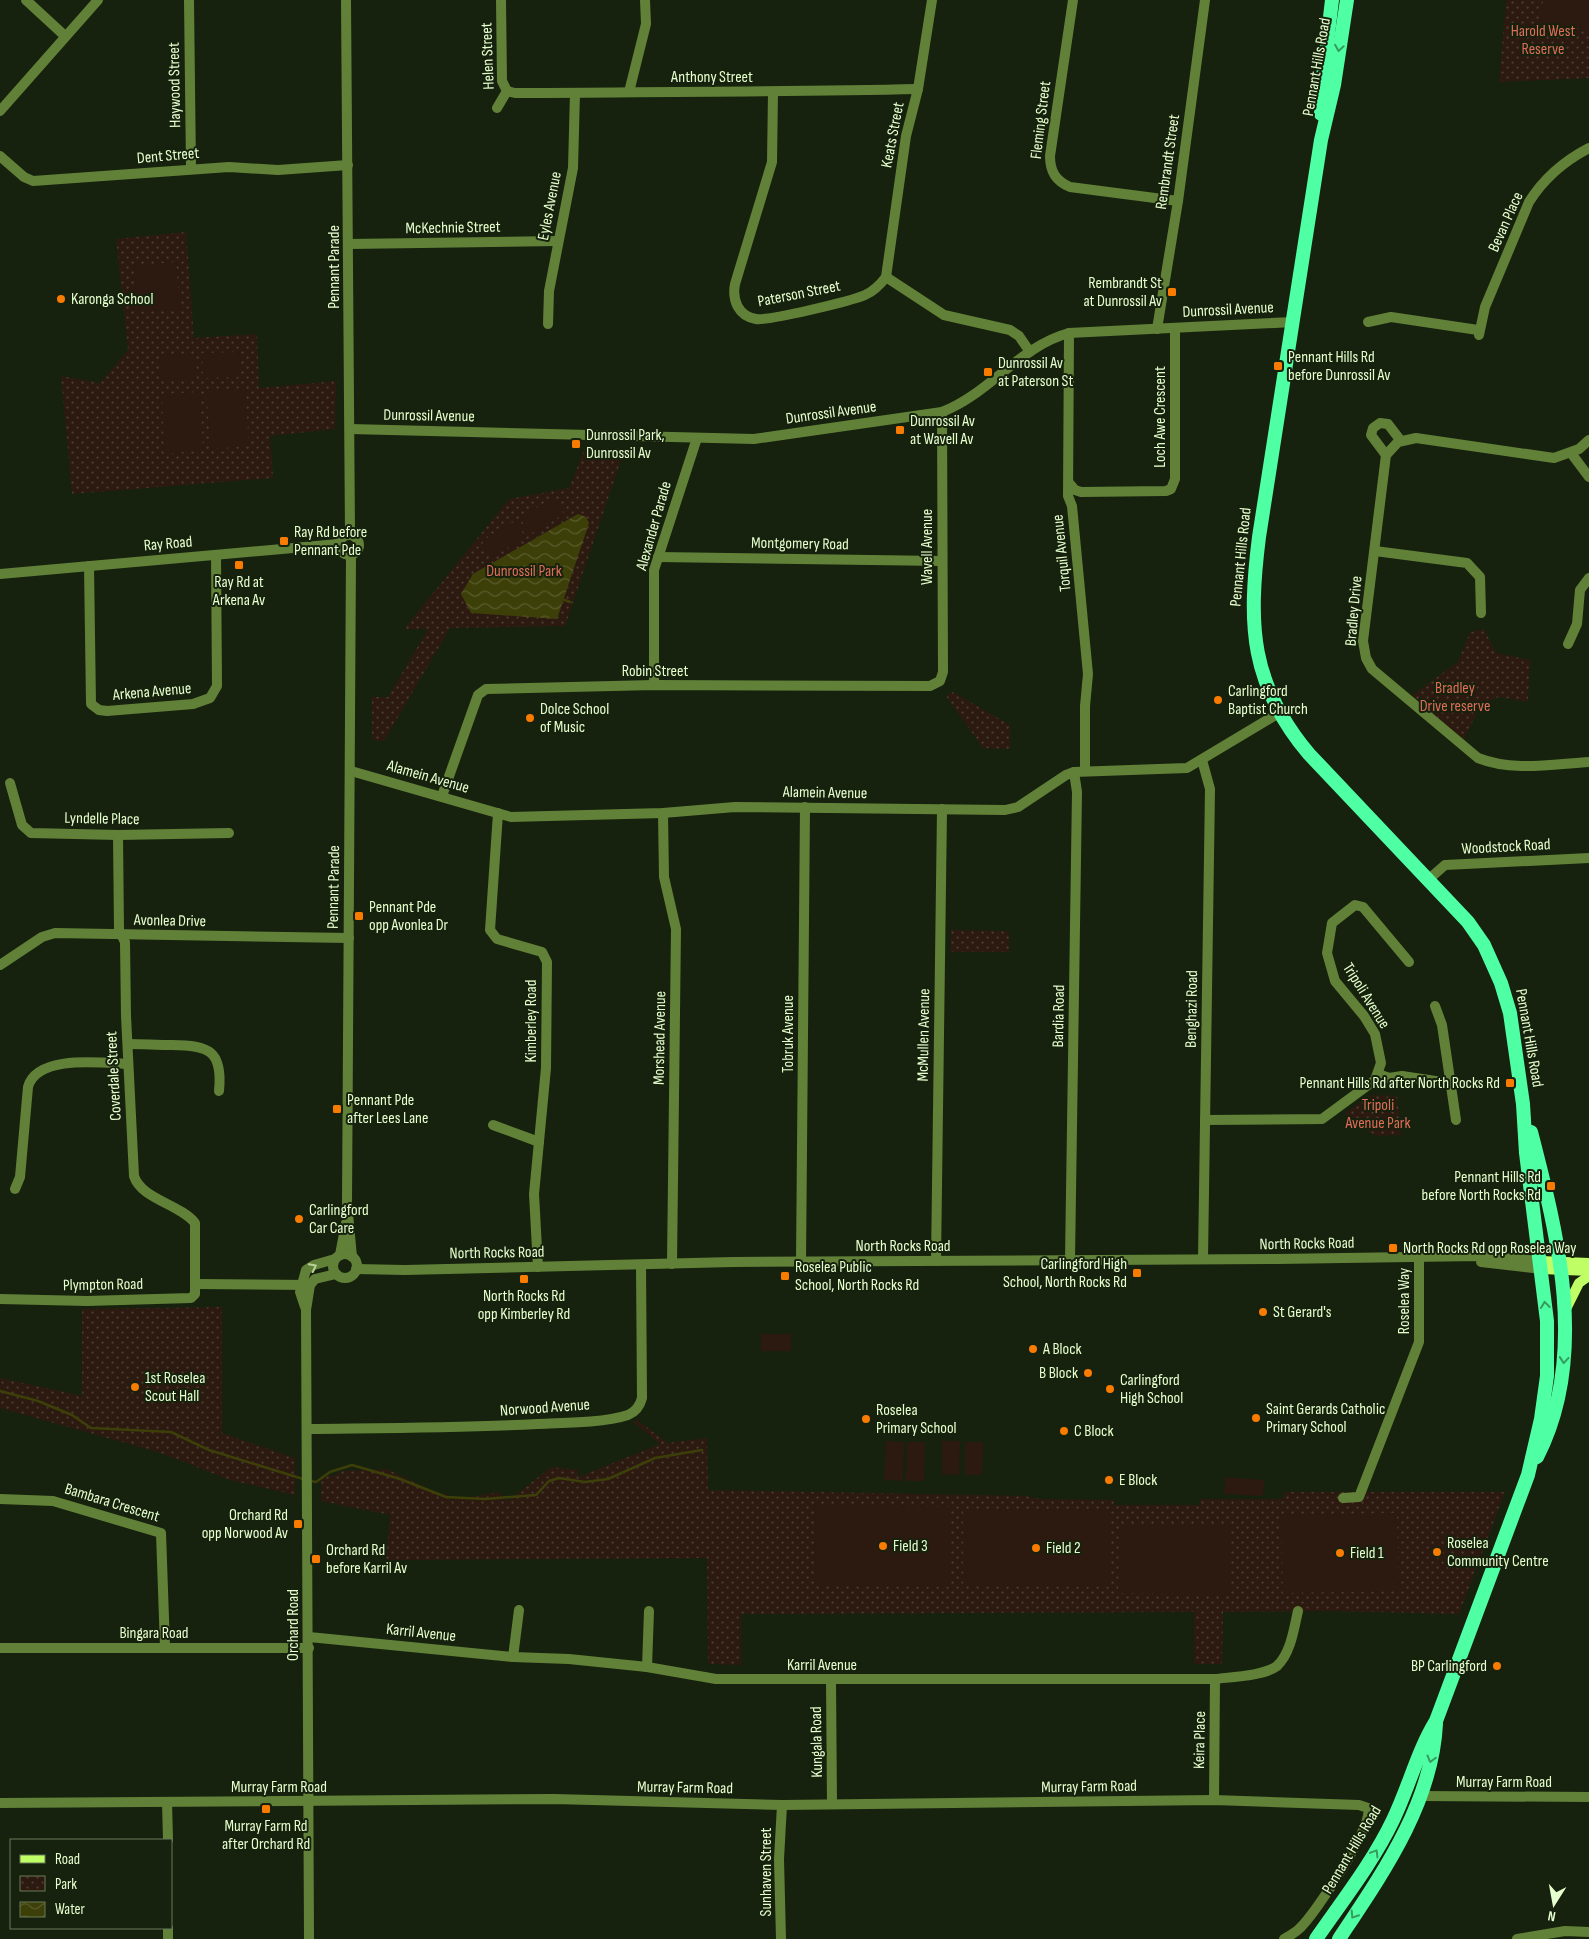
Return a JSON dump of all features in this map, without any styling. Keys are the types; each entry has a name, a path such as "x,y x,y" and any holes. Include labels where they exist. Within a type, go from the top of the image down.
{"highway":[{"name":"Pennant Hills Road","path":"1321,140 1322,85 1332,0"},
{"name":"Pennant Hills Road","path":"1347,0 1334,85 1321,140 1259,537 1252,612 1260,668 1279,712 1309,754 1468,922 1494,964 1510,1012 1523,1104 1526,1152 1547,1322 1548,1376 1541,1419 1528,1475"},
{"name":"Pennant Hills Road","path":"1316,1939 1366,1867 1394,1819 1423,1743 1436,1721 1528,1475 1549,1434 1561,1390 1566,1333 1561,1267 1536,1148 1523,1104"},
{"name":"Pennant Hills Road","path":"1339,1939 1399,1844 1420,1796 1434,1747 1436,1721"},
{"path":"1394,1819 1405,1809 1410,1799 1420,1796"}],"main road":[{"name":"North Rocks Road","path":"1561,1267 1589,1263"},
{"name":"North Rocks Road","path":"1541,1265 1589,1271"},
{"path":"1565,1311 1579,1283 1589,1276"}],"street":[{"path":"26,0 65,36"},
{"path":"0,111 98,0"},
{"name":"Haywood Street","path":"189,0 191,169"},
{"name":"Pennant Parade","path":"346,0 350,534"},
{"name":"Helen Street","path":"497,108 507,91 502,78 501,0"},
{"path":"629,92 646,24 645,0"},
{"name":"Keats Street","path":"886,277 906,136 918,88 932,0"},
{"name":"Fleming Street","path":"1073,0 1050,156 1053,173 1060,182 1070,187 1178,201"},
{"name":"Rembrandt Street","path":"1157,329 1178,201 1205,0"},
{"name":"Anthony Street","path":"507,91 515,93 773,92 918,88"},
{"name":"Paterson Street","path":"773,92 772,162 735,284 734,293 737,307 747,316 756,319 771,318 865,295 876,288 886,277"},
{"name":"Eyles Avenue","path":"548,324 549,291 572,168 574,93"},
{"name":"Bevan Place","path":"1368,322 1381,318 1391,318 1479,333 1485,307 1529,202 1538,189 1556,170 1589,148"},
{"name":"Dent Street","path":"0,156 24,177 33,181 229,167 278,170 348,166"},
{"name":"McKechnie Street","path":"349,244 558,242"},
{"path":"886,277 944,315 1010,330 1019,336 1030,352"},
{"name":"Dunrossil Avenue","path":"350,429 754,439 942,412 964,400 1049,340 1070,333 1293,322"},
{"name":"Loch Awe Crescent","path":"1069,483 1075,490 1081,492 1166,491 1170,489 1175,479 1175,328"},
{"name":"Torquil Avenue","path":"1070,333 1068,496 1072,506 1088,674 1079,772"},
{"name":"Wavell Avenue","path":"940,681 943,672 942,412"},
{"path":"1401,441 1388,424 1380,424 1373,428 1371,435 1386,454 1401,441 1416,438 1554,458 1571,453 1589,440"},
{"name":"Alexander Parade","path":"654,685 654,570 697,438"},
{"path":"1571,453 1589,477"},
{"name":"Bradley Drive","path":"1386,454 1363,641 1366,658 1372,669 1478,758 1495,763 1518,766 1589,762"},
{"path":"350,534 356,537 359,546 351,555 342,552 338,544 341,538 350,534"},
{"name":"Ray Road","path":"0,574 338,544"},
{"path":"1375,551 1466,563 1480,577 1481,613"},
{"name":"Arkena Avenue","path":"89,566 91,704 99,710 107,711 175,706 205,702 214,693 217,686 216,555"},
{"name":"Pennant Parade","path":"351,555 347,1219 352,1257"},
{"name":"Montgomery Road","path":"658,557 942,561"},
{"path":"1568,644 1578,624 1580,590 1589,578"},
{"name":"Robin Street","path":"442,796 478,695 486,689 654,685 930,686 940,681"},
{"name":"Alamein Avenue","path":"351,771 511,817 663,813 735,807 1010,810 1066,775 1079,772 1187,768 1279,712"},
{"name":"Benghazi Road","path":"1202,760 1210,789 1204,1259"},
{"name":"Bardia Road","path":"1070,1260 1077,792 1079,772"},
{"name":"Lyndelle Place","path":"10,783 21,821 28,831 118,835 229,833"},
{"name":"Tobruk Avenue","path":"801,1262 805,807"},
{"name":"McMullen Avenue","path":"936,1260 942,809"},
{"name":"Kimberley Road","path":"498,813 490,930 497,939 539,950 546,959 547,1063 534,1196 538,1268"},
{"name":"Morshead Avenue","path":"663,813 664,877 676,929 672,1264"},
{"name":"Coverdale Street","path":"118,835 119,930 125,942 128,1064 135,1180 142,1189 189,1216 195,1223 195,1284"},
{"name":"Woodstock Road","path":"1428,879 1445,865 1589,858"},
{"name":"Tripoli Avenue","path":"1378,1074 1381,1056 1375,1034 1364,1016 1339,988 1329,967 1327,948 1332,923 1352,906 1360,906 1410,962"},
{"name":"Avonlea Drive","path":"0,965 42,937 55,933 122,936 349,938"},
{"path":"1435,1006 1442,1025 1456,1120"},
{"path":"128,1044 193,1045 205,1048 215,1056 219,1065 219,1091"},
{"path":"15,1189 20,1176 28,1087 33,1077 60,1063 128,1064"},
{"path":"1206,1120 1326,1118 1335,1108 1370,1085 1378,1074 1389,1078 1402,1076 1450,1083"},
{"path":"493,1125 539,1142"},
{"name":"Pennant Parade","path":"337,1257 347,1219"},
{"path":"306,1285 306,1270 314,1265 337,1257 348,1254 356,1262 356,1269 349,1277 342,1277 336,1274 333,1267 337,1257"},
{"name":"North Rocks Road","path":"356,1269 538,1268 936,1260 1478,1256 1541,1265"},
{"name":"Roselea Way","path":"1343,1498 1359,1497 1420,1342 1419,1257"},
{"name":"Norwood Avenue","path":"307,1429 508,1426 579,1422 630,1414 638,1407 642,1398 641,1266"},
{"path":"195,1284 306,1285 315,1280 336,1274"},
{"name":"Plympton Road","path":"0,1299 87,1301 191,1298 195,1294 195,1284"},
{"name":"Orchard Road","path":"306,1285 309,1939"},
{"name":"Bambara Crescent","path":"0,1499 53,1501 161,1533 165,1647"},
{"path":"513,1657 519,1610"},
{"path":"647,1667 649,1611"},
{"name":"Karril Avenue","path":"309,1637 513,1657 569,1658 647,1667 716,1679 1215,1679 1253,1675 1276,1666 1290,1644 1298,1611"},
{"name":"Bingara Road","path":"0,1648 309,1648"},
{"name":"Keira Place","path":"1214,1800 1215,1679"},
{"name":"Kungala Road","path":"831,1680 832,1804"},
{"name":"Murray Farm Road","path":"1420,1796 1589,1797"},
{"name":"Murray Farm Road","path":"0,1803 554,1799 782,1805 1214,1800 1359,1805 1368,1808 1369,1813 1365,1827 1344,1867 1306,1922 1284,1939"},
{"path":"168,1802 168,1839"},
{"name":"Sunhaven Street","path":"781,1939 779,1860 782,1805"},
{"path":"1517,1939 1565,1931 1589,1932"}],"green space":[{"name":"Harold West Reserve","path":"1506,0 1589,0 1589,78 1499,82"},
{"path":"1543,0 1589,0 1589,29 1540,24"},
{"path":"186,232 194,338 257,334 259,388 336,381 335,429 270,436 273,478 72,494 61,376 100,383 128,350 116,239"},
{"path":"176,262 180,309 137,312 134,266"},
{"path":"239,352 240,377 203,378 202,353"},
{"path":"196,354 197,379 161,380 160,356"},
{"path":"245,388 249,446 211,449 206,391"},
{"path":"200,392 203,450 164,454 162,394"},
{"name":"Dunrossil Park","path":"585,448 625,448 565,626 450,628 384,741 372,740 372,697 388,697 428,629 404,629 509,499 569,488"},
{"path":"553,498 564,514 530,534 520,518"},
{"path":"515,521 525,537 492,558 482,541"},
{"name":"Bradley Drive reserve","path":"1484,629 1496,653 1530,660 1528,702 1499,697 1482,704 1463,740 1412,695 1458,662 1470,632"},
{"path":"953,692 1010,725 1010,749 983,748 946,696"},
{"path":"951,930 1009,931 1009,952 951,952"},
{"name":"Tripoli Avenue Park","path":"1372,1095 1397,1096 1401,1135 1376,1136 1346,1116 1346,1112"},
{"path":"222,1307 222,1433 295,1458 295,1495 230,1480 158,1452 0,1408 0,1378 82,1396 82,1309"},
{"path":"761,1334 791,1334 791,1351 761,1351"},
{"path":"637,1420 668,1443 707,1438 708,1490 1026,1496 1041,1499 1114,1500 1115,1505 1200,1505 1200,1499 1282,1499 1285,1492 1505,1492 1459,1614 1332,1611 1223,1612 1222,1664 1194,1664 1194,1612 741,1614 741,1665 708,1664 707,1558 386,1560 390,1515 321,1501 321,1477 332,1476 342,1471 387,1469 441,1495 449,1494 450,1500 499,1492 508,1501 551,1467 578,1470 578,1477 660,1444 633,1422"},
{"path":"886,1441 904,1442 903,1481 884,1480"},
{"path":"942,1441 960,1441 959,1475 942,1474"},
{"path":"907,1442 925,1442 924,1481 906,1481"},
{"path":"965,1442 983,1442 982,1475 965,1475"},
{"path":"1225,1477 1264,1480 1263,1496 1224,1494"},
{"name":"Field 3","path":"816,1506 951,1507 950,1587 815,1586"},
{"name":"Field 2","path":"963,1510 1110,1511 1109,1587 963,1586"},
{"name":"Field 1","path":"1397,1513 1399,1591 1283,1593 1281,1515"},
{"path":"1119,1526 1230,1526 1230,1594 1118,1593"}],"water":[{"path":"578,514 586,517 589,523 557,619 471,613 461,594 473,574"}],"waterway":[{"path":"562,599 570,602"},
{"path":"0,1391 38,1401 72,1415 91,1428 171,1432 209,1450 303,1479"},
{"path":"311,1481 316,1482 330,1472 352,1465 400,1479 446,1497 485,1499 536,1495 549,1481 559,1478 585,1482 608,1479 655,1458 702,1450"}],"place":[{"name":"Rembrandt St at Dunrossil Av","path":"1172,292"},
{"name":"Karonga School","path":"61,299"},
{"name":"Pennant Hills Rd before Dunrossil Av","path":"1278,366"},
{"name":"Dunrossil Av at Paterson St","path":"988,372"},
{"name":"Dunrossil Av at Wavell Av","path":"900,430"},
{"name":"Dunrossil Park, Dunrossil Av","path":"576,444"},
{"name":"Ray Rd before Pennant Pde","path":"284,541"},
{"name":"Ray Rd at Arkena Av","path":"239,565"},
{"name":"Carlingford Baptist Church","path":"1218,700"},
{"name":"Dolce School of Music","path":"530,718"},
{"name":"Pennant Pde opp Avonlea Dr","path":"359,916"},
{"name":"Pennant Hills Rd after North Rocks Rd","path":"1510,1083"},
{"name":"Pennant Pde after Lees Lane","path":"337,1109"},
{"name":"Pennant Hills Rd before North Rocks Rd","path":"1551,1186"},
{"name":"Carlingford Car Care","path":"299,1219"},
{"name":"North Rocks Rd opp Roselea Way","path":"1393,1248"},
{"name":"Carlingford High School, North Rocks Rd","path":"1137,1273"},
{"name":"Roselea Public School, North Rocks Rd","path":"785,1276"},
{"name":"North Rocks Rd opp Kimberley Rd","path":"524,1279"},
{"name":"St Gerard's","path":"1263,1312"},
{"name":"A Block","path":"1033,1349"},
{"name":"B Block","path":"1088,1373"},
{"name":"1st Roselea Scout Hall","path":"135,1387"},
{"name":"Carlingford High School","path":"1110,1389"},
{"name":"Saint Gerards Catholic Primary School","path":"1256,1418"},
{"name":"Roselea Primary School","path":"866,1419"},
{"name":"C Block","path":"1064,1431"},
{"name":"E Block","path":"1109,1480"},
{"name":"Orchard Rd opp Norwood Av","path":"298,1524"},
{"name":"Field 3","path":"883,1546"},
{"name":"Field 2","path":"1036,1548"},
{"name":"Roselea Community Centre","path":"1437,1552"},
{"name":"Field 1","path":"1340,1553"},
{"name":"Orchard Rd before Karril Av","path":"316,1559"},
{"name":"BP Carlingford","path":"1497,1666"},
{"name":"Murray Farm Rd after Orchard Rd","path":"266,1809"}]}
